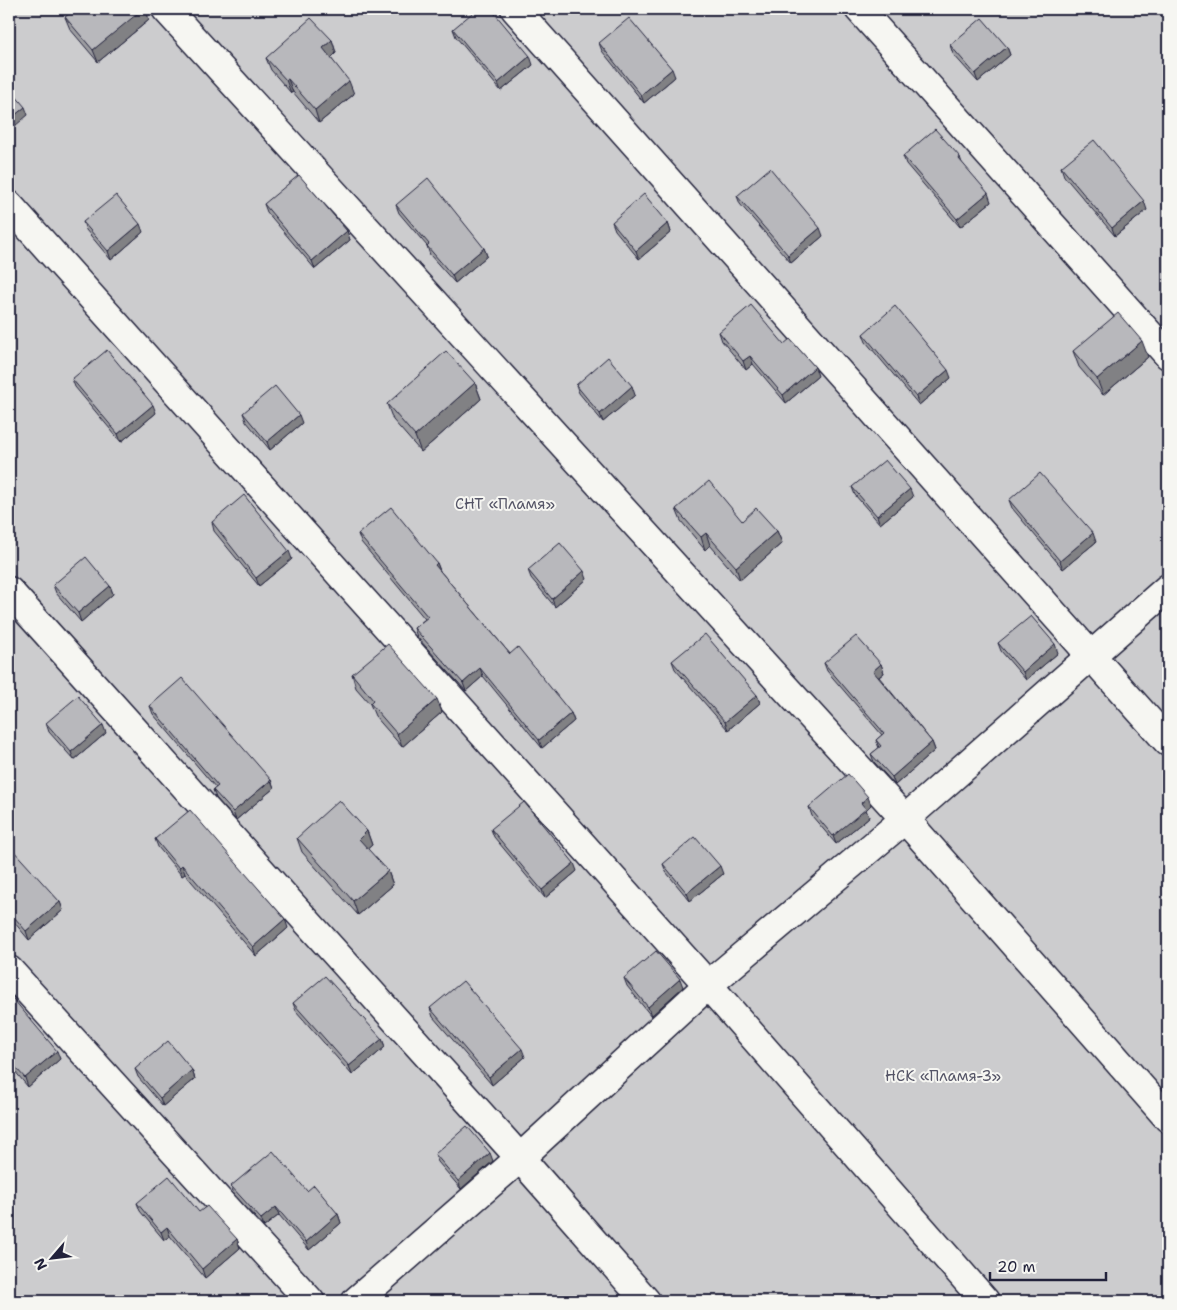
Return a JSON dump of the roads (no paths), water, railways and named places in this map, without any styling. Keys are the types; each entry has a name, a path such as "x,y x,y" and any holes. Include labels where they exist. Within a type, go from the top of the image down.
{"street":[{"path":"166,9 905,818 1168,1118"},
{"path":"515,9 1168,742"},
{"path":"859,9 1168,355"},
{"path":"9,205 708,985 985,1301"},
{"path":"356,1301 520,1158 708,985 1093,656 1168,588"},
{"path":"9,591 520,1158 646,1301"},
{"path":"9,970 310,1301"}],"park label":[{"name":"СНТ «Пламя»","path":"505,504"},
{"name":"НСК «Пламя-3»","path":"943,1076"}]}
